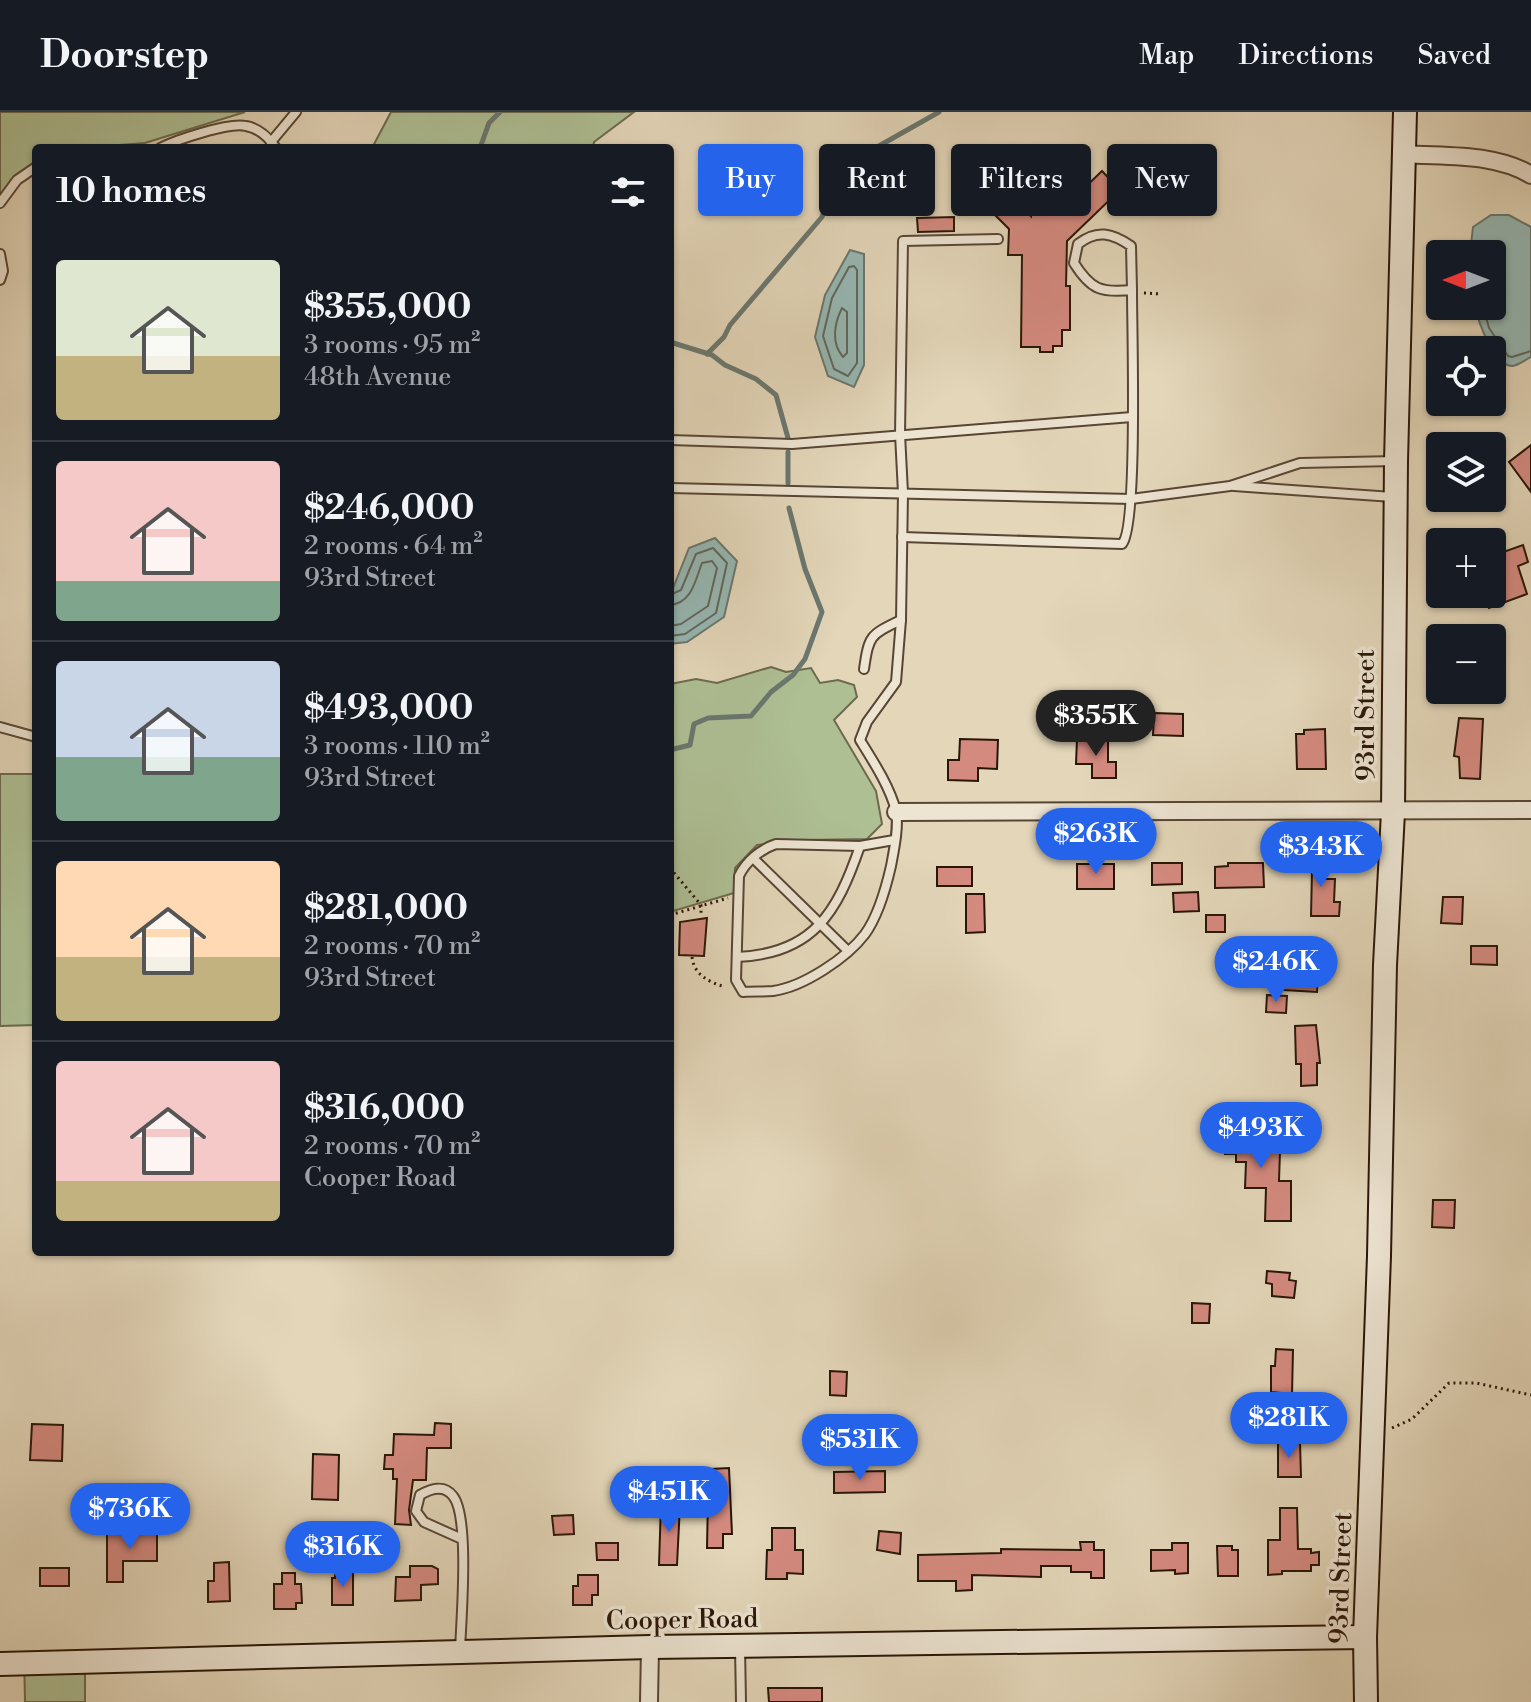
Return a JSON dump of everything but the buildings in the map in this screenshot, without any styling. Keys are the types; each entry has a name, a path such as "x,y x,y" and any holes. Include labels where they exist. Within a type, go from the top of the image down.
{"street":[{"name":"93rd Street","path":"1366,1702 1365,1637 1384,981 1393,812 1395,497 1405,112"},
{"path":"1405,154 1483,159 1519,168 1531,175"},
{"path":"896,812 1531,810"},
{"name":"Cooper Road","path":"0,1664 650,1647 1365,1637"},
{"path":"649,1702 650,1647"}],"lane":[{"path":"274,144 296,112"},
{"path":"167,144 176,139 245,125 262,134 272,144"},
{"path":"0,203 17,180 32,170"},
{"path":"902,537 1122,544 1127,539 1131,499 1132,291 1131,246 1117,236 1102,233 1088,236 1078,244 1074,263 1086,282 1104,290 1132,291"},
{"path":"894,840 860,846 776,844 766,847 743,867 739,876 736,980 743,992 776,991 838,961 866,933 887,886 894,840 896,812 876,766 860,740 867,722 896,682 901,620 903,241 998,239"},
{"path":"0,254 3,271 0,280"},
{"path":"674,440 792,444 1132,417"},
{"path":"674,488 1131,499 1230,486 1300,463 1396,461"},
{"path":"1230,486 1395,497"},
{"path":"864,669 868,642 879,631 901,620"},
{"path":"0,727 32,736"},
{"path":"737,957 763,956 790,946 820,924 834,909 849,879 860,846"},
{"path":"753,858 848,951"},
{"path":"460,1652 462,1539 459,1514 454,1496 443,1489 431,1489 420,1495 416,1511 424,1522 462,1539"},
{"path":"740,1646 741,1702"}],"path":[{"path":"1132,291 1161,294"},
{"path":"674,873 701,905 701,916"},
{"path":"674,914 738,896"},
{"path":"692,957 696,970 706,979 721,986 740,988"},
{"path":"1372,1437 1412,1419 1449,1383 1476,1383 1531,1395"}],"green space":[{"path":"0,112 245,112 145,143 32,144 32,167 13,179 0,196"},
{"path":"391,112 634,112 594,144 374,144"},
{"path":"771,667 786,672 811,668 820,683 838,680 854,685 857,697 834,720 876,791 882,824 867,839 757,845 735,868 734,893 674,911 674,683 696,679 717,683"},
{"path":"0,774 32,774 32,1025 0,1026"},
{"path":"85,1651 85,1702 25,1702 24,1653"}],"water":[{"path":"1491,215 1509,215 1531,227 1531,357 1520,364 1506,364 1506,336 1485,336 1479,320 1506,320 1506,240 1472,240 1473,227"},
{"path":"850,250 864,254 864,365 854,387 828,376 815,337 825,295"},
{"path":"715,538 737,561 724,617 687,642 674,644 674,586 689,548"}],"waterway":[{"path":"481,144 489,123 500,112"},
{"path":"707,354 822,217 834,184 870,151 939,112"},
{"path":"674,343 712,355 725,365 756,379 776,395 788,438"},
{"path":"788,452 788,483"},
{"path":"674,749 690,745 694,724 708,718 751,716 805,659 822,612 805,569 789,508"}]}
